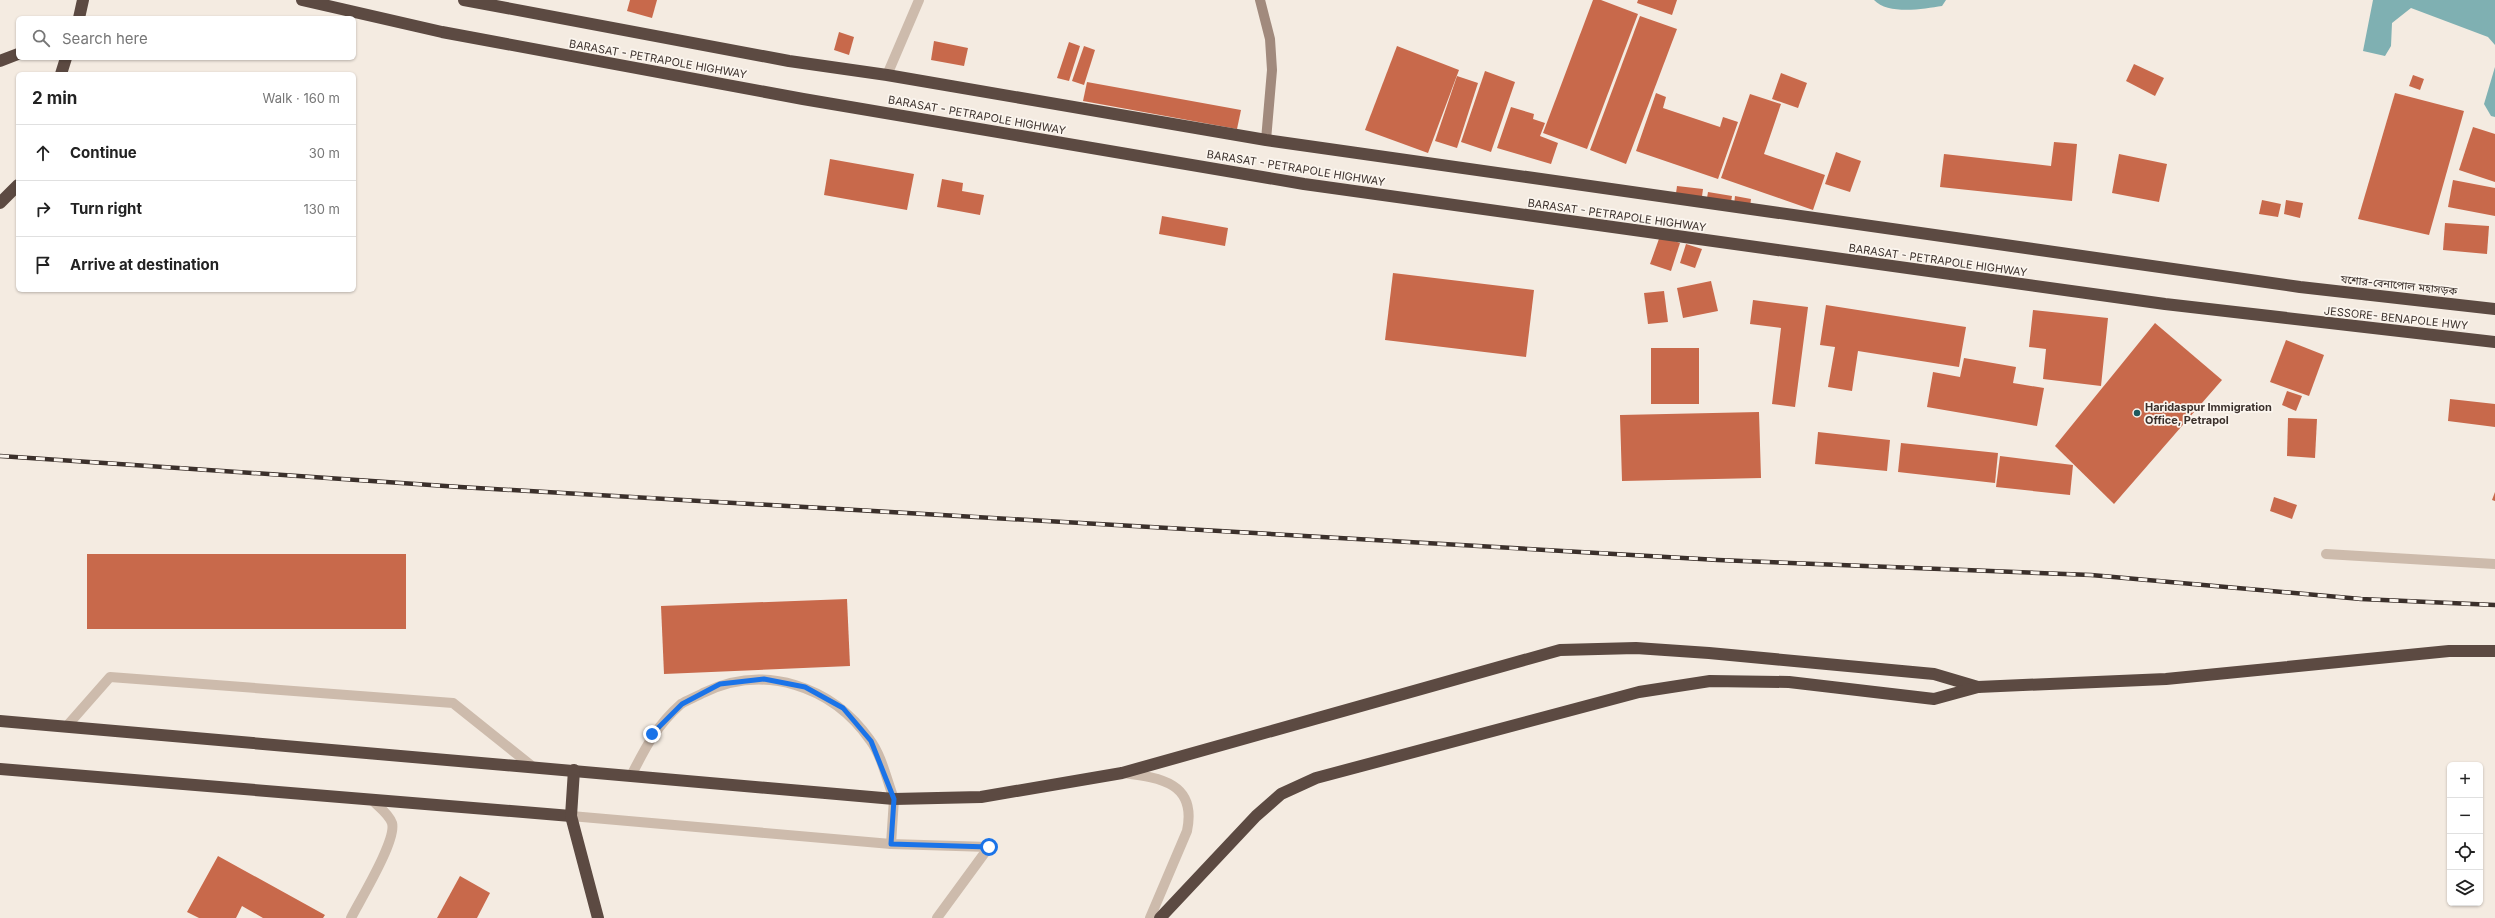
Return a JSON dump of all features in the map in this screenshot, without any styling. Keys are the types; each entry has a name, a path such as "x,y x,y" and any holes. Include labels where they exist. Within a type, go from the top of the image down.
{"highway":[{"path":"79,16 83,0"},
{"name":"BARASAT - PETRAPOLE HIGHWAY","path":"302,0 442,32 670,74 1304,184 2158,303 2294,320"},
{"name":"BARASAT - PETRAPOLE HIGHWAY","path":"464,0 788,61 887,75 1266,140 2300,287"},
{"path":"0,61 16,55"},
{"path":"62,72 65,60"},
{"path":"0,203 16,187"},
{"name":"যশোর-বেনাপোল মহাসড়ক","path":"2300,287 2495,309"},
{"name":"JESSORE- BENAPOLE HWY","path":"2294,320 2495,342"},
{"path":"0,721 894,799 981,797 1122,773 1340,710 1560,650 1636,648 1709,653 1934,674 1978,687"},
{"path":"1160,918 1281,794 1316,778 1639,692 1710,681 1789,682 1934,699 1978,687 2166,679 2449,651 2495,651"},
{"path":"0,769 570,816"},
{"path":"574,770 570,816 598,918"}],"street":[{"path":"887,75 919,0"},
{"path":"1260,0 1270,39 1272,70 1266,140"},
{"path":"2326,554 2495,564"},
{"path":"66,727 110,677 453,703 533,767"},
{"path":"631,776 652,734 682,704 720,684 764,679 805,687 843,708 871,741 894,799 891,844"},
{"path":"1122,773 1162,779 1174,785 1182,794 1188,806 1190,818 1187,831 1150,918"},
{"path":"351,918 391,841 392,824 386,814 372,800"},
{"path":"570,816 891,844 989,847 937,918"}],"water":[{"path":"1874,0 1946,0 1942,6 1906,10 1888,8 1880,5"},
{"path":"2373,0 2495,0 2495,45 2488,37 2411,8 2392,23 2391,46 2385,56 2363,51"},
{"path":"2495,67 2495,117 2491,116 2484,104"}],"building":[{"path":"630,0 657,0 652,18 627,11"},
{"path":"1593,0 1601,0 1638,14 1587,149 1543,133"},
{"path":"1638,0 1677,0 1672,15 1637,3"},
{"path":"1640,16 1677,29 1626,164 1590,150"},
{"path":"839,32 854,37 849,55 834,50"},
{"path":"934,41 968,48 964,66 931,60"},
{"path":"1069,42 1080,46 1069,81 1057,78"},
{"path":"1084,46 1095,50 1084,85 1072,81"},
{"path":"1397,46 1459,70 1428,153 1365,130"},
{"path":"2134,64 2164,78 2155,96 2126,81"},
{"path":"1485,71 1515,82 1491,152 1461,142"},
{"path":"1781,73 1807,83 1798,108 1772,99"},
{"path":"2413,75 2424,79 2420,90 2409,86"},
{"path":"1457,76 1478,83 1457,148 1435,141"},
{"path":"1087,82 1241,110 1237,129 1083,101"},
{"path":"1656,93 1666,97 1663,108 1720,127 1723,117 1738,122 1718,179 1636,151"},
{"path":"2395,93 2464,111 2429,235 2358,219"},
{"path":"1750,94 1781,104 1764,154 1825,175 1813,210 1721,178"},
{"path":"1511,107 1534,114 1533,119 1545,123 1540,136 1558,143 1551,164 1497,148"},
{"path":"2473,127 2495,134 2495,182 2459,170"},
{"path":"2054,142 2077,144 2072,201 1940,187 1944,154 2051,166"},
{"path":"1836,152 1861,161 1850,192 1825,184"},
{"path":"2119,154 2167,164 2159,202 2112,193"},
{"path":"830,159 914,174 907,210 824,195"},
{"path":"942,179 963,183 962,191 984,195 980,215 937,207"},
{"path":"2453,180 2495,188 2495,216 2448,207"},
{"path":"1677,186 1703,189 1701,204 1675,201"},
{"path":"1708,192 1732,196 1730,208 1706,204"},
{"path":"1735,196 1751,199 1750,207 1734,205"},
{"path":"2262,200 2281,204 2278,217 2259,214"},
{"path":"2286,200 2303,203 2300,218 2284,214"},
{"path":"1162,216 1228,228 1225,246 1159,234"},
{"path":"2445,223 2489,226 2487,254 2443,250"},
{"path":"1660,236 1680,243 1671,271 1650,264"},
{"path":"1686,244 1702,249 1695,268 1680,263"},
{"path":"1393,273 1534,290 1526,357 1385,340"},
{"path":"1711,281 1718,311 1683,318 1677,288"},
{"path":"1664,291 1668,322 1648,324 1644,293"},
{"path":"1753,300 1808,307 1795,407 1772,404 1781,328 1750,324"},
{"path":"1826,305 1966,327 1959,367 1858,351 1852,391 1828,387 1835,347 1820,345"},
{"path":"2033,310 2108,318 2101,386 2043,379 2046,349 2029,347"},
{"name":"Haridaspur Immigration Office, Petrapol","path":"2155,323 2222,380 2114,504 2055,446"},
{"path":"2286,340 2324,355 2309,396 2270,382"},
{"path":"1651,348 1699,348 1699,404 1651,404"},
{"path":"1964,358 2016,367 2013,383 2044,388 2037,426 1927,407 1933,372 1960,377"},
{"path":"2287,391 2302,396 2296,411 2282,405"},
{"path":"2450,399 2495,404 2495,427 2448,421"},
{"path":"1759,412 1761,478 1622,481 1620,415"},
{"path":"2288,418 2317,419 2315,458 2287,456"},
{"path":"1818,432 1890,440 1887,471 1815,464"},
{"path":"1901,443 1998,453 1995,483 1898,472"},
{"path":"2000,456 2073,465 2070,495 1996,487"},
{"path":"2495,492 2495,501 2492,500"},
{"path":"2274,497 2297,505 2292,519 2270,511"},
{"path":"87,554 406,554 406,629 87,629"},
{"path":"847,599 850,666 664,674 661,606"},
{"path":"218,856 325,915 323,918 263,918 242,906 236,918 199,918 187,912"},
{"path":"460,876 490,893 477,918 437,918"}],"railway":[{"path":"0,456 460,487 1718,560 2091,575 2361,599 2495,605"}],"place":[{"name":"Haridaspur Immigration Office, Petrapol","path":"2137,413"}],"route":[{"path":"652,734 682,704 720,684 764,679 805,687 843,708 871,741 894,799 891,844 989,847"}]}
